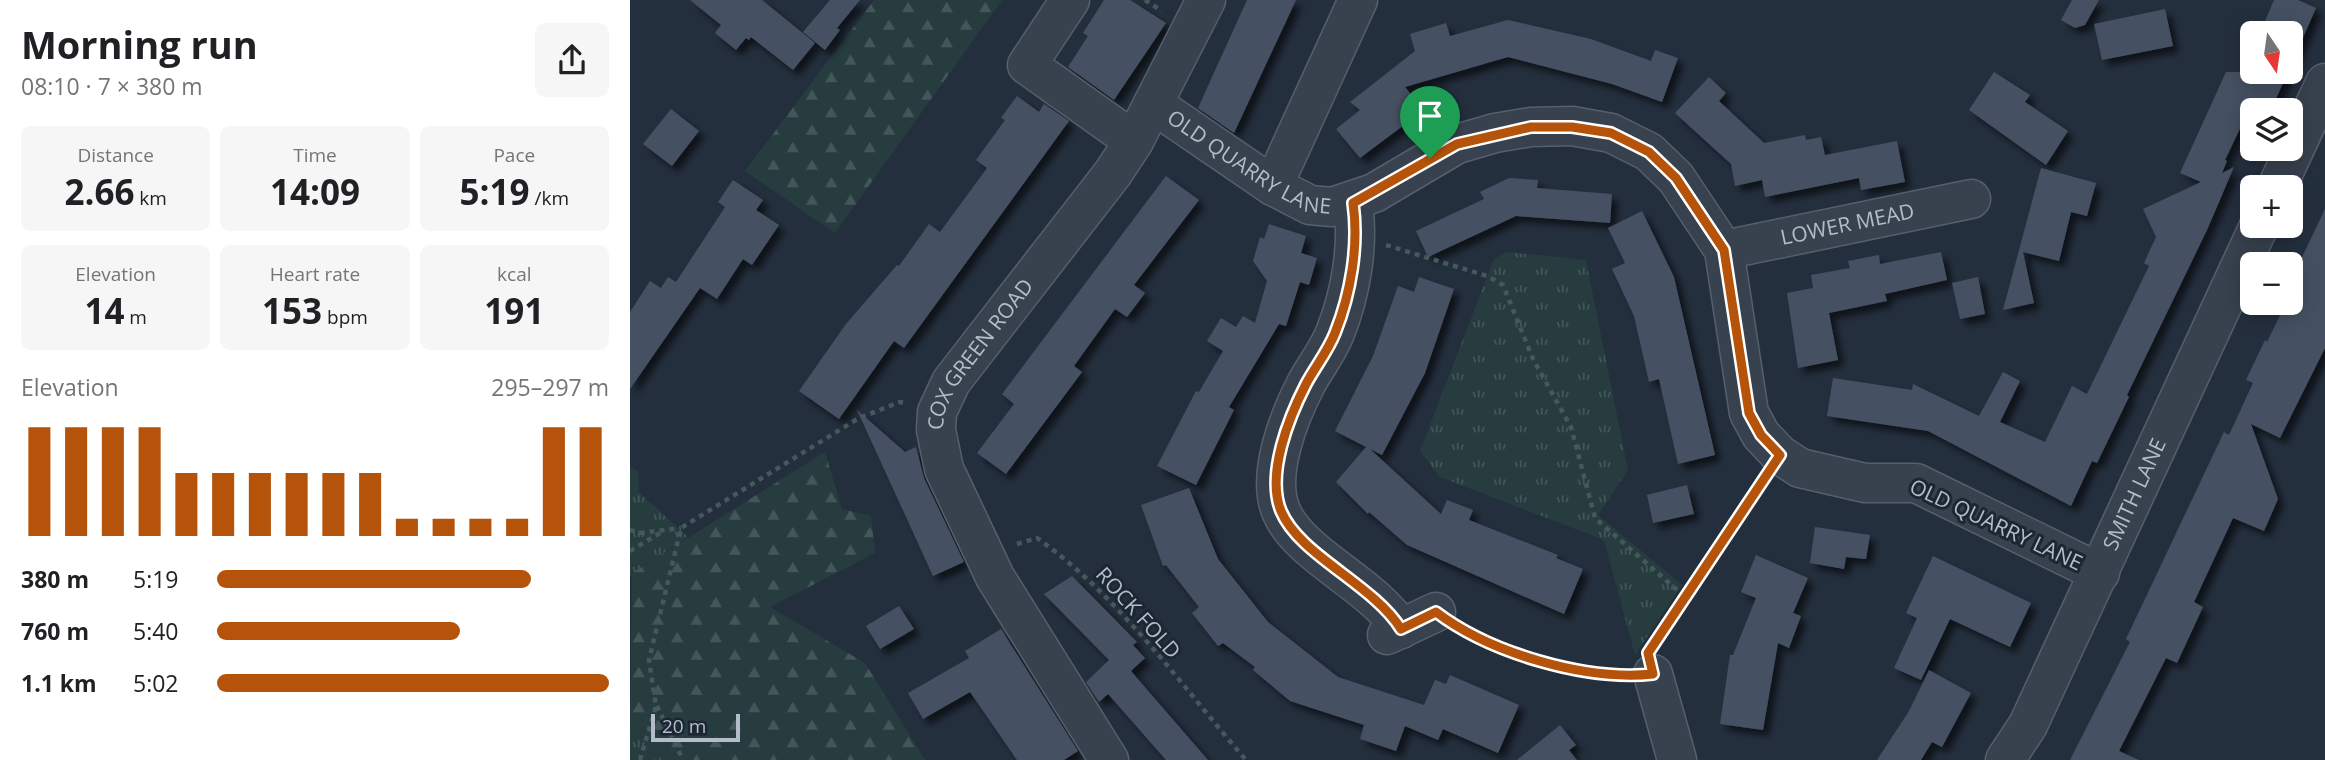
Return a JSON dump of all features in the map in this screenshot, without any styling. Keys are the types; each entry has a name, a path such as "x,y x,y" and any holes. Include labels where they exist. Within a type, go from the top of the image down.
{"street":[{"path":"1070,0 1027,65 1134,141"},
{"name":"COX GREEN ROAD","path":"1109,760 982,553 941,459 936,430 937,412 951,382 1113,173 1134,141 1206,0"},
{"path":"1273,186 1357,0"},
{"path":"2283,175 2325,83"},
{"name":"OLD QUARRY LANE","path":"1153,104 1273,186 1310,205 1332,207 1354,219 1457,144 1531,127 1572,127 1611,133 1649,152 1676,178 1724,250 1749,413 1761,435 1780,455 1800,468 1839,478 1865,483 1916,483 2099,573"},
{"name":"LOWER MEAD","path":"1724,250 1973,205"},
{"path":"1354,219 1347,299 1334,336 1305,385 1278,459 1275,489 1281,512 1296,534 1385,606 1394,632 1436,612"},
{"name":"SMITH LANE","path":"2005,760 2028,725 2253,238"},
{"path":"1659,673 1677,760"}],"path":[{"path":"1354,219 1503,285 1533,359 1571,428 1595,518 1685,597"},
{"path":"630,530 640,533 681,528 859,418 900,402 937,412"},
{"path":"1659,673 1648,653 1780,455"},
{"path":"681,528 649,660 656,706 683,760"},
{"path":"630,551 664,530"},
{"name":"ROCK FOLD","path":"982,553 1037,538 1069,561 1135,631 1245,760"},
{"path":"1436,612 1462,632 1550,664 1659,673"},
{"path":"640,760 656,706"}],"green space":[{"path":"874,0 1002,0 835,233 745,171"},
{"path":"1507,252 1586,260 1628,470 1598,515 1682,585 1635,655 1604,540 1440,477 1420,451 1494,259"},
{"path":"825,452 842,509 871,516 875,553 770,607 865,663 925,760 666,760 630,727 632,573"},
{"path":"630,467 638,471 639,492 688,537 632,573 630,578"},
{"path":"630,727 666,760 630,760"}],"building":[{"path":"690,0 762,0 815,43 793,70 751,37 749,40 746,38 736,50 715,33 721,25"},
{"path":"830,0 860,0 837,28 840,30 825,50 803,32"},
{"path":"1104,0 1130,0 1166,23 1114,100 1068,67 1088,36 1083,33"},
{"path":"1247,0 1296,0 1234,133 1198,108"},
{"path":"2072,0 2099,0 2085,25 2075,28 2061,20"},
{"path":"2274,0 2298,0 2316,8 2303,38 2303,21 2265,21"},
{"path":"2165,9 2173,46 2102,60 2094,24"},
{"path":"1508,20 1591,39 1651,61 1655,50 1678,58 1662,102 1612,84 1508,57 1405,87 1424,110 1360,158 1336,129 1360,110 1350,102 1415,51 1410,34 1446,23 1450,36"},
{"path":"1994,72 2030,95 2025,102 2068,131 2046,165 1969,110"},
{"path":"2226,72 2240,72 2240,84 2283,84 2276,98 2240,98 2240,129 2225,160 2227,161 2222,173 2234,167 2207,230 2127,395 2129,397 2097,463 2092,461 2071,506 1928,431 1827,416 1833,378 1912,390 1913,384 1979,416 2003,372 2020,381 2000,422 2045,442 2072,386 2087,394 2149,266 2144,263 2156,237 2143,209 2201,182 2180,173"},
{"path":"1709,77 1726,93 1719,101 1764,143 1805,135 1806,140 1821,137 1825,155 1897,141 1905,182 1861,190 1859,178 1765,197 1762,180 1735,186 1731,164 1675,113"},
{"path":"1017,96 1039,112 1044,104 1069,121 904,348 894,341 839,419 799,391 846,324 897,265 899,266 929,224 940,232 987,168 976,160 1005,120 1001,118"},
{"path":"671,109 699,131 672,166 643,144"},
{"path":"2041,168 2096,183 2087,216 2071,212 2059,261 2023,252 2034,303 2003,310"},
{"path":"1166,176 1199,200 1134,285 1145,293 1127,317 1115,309 1074,366 1082,372 1006,474 977,453 1014,404 1002,394"},
{"path":"1509,178 1538,180 1537,188 1612,194 1610,223 1516,216 1428,257 1416,231 1484,199 1480,192"},
{"path":"733,180 763,200 756,210 779,225 752,265 743,259 717,299 700,288 630,389 630,312 650,281 661,288 668,277 676,282 725,207 718,202"},
{"path":"2325,209 2325,348 2280,438 2251,424 2278,499 2264,531 2233,518 2194,602 2203,607 2177,663 2166,658 2119,751 2139,760 2070,760 2130,642 2126,639 2224,432 2229,435 2253,383 2246,380 2265,340 2267,342 2280,315 2303,315 2303,255"},
{"path":"1642,211 1674,277 1715,455 1678,464 1659,379 1649,382 1634,316 1612,269 1625,263 1608,228"},
{"path":"1269,224 1306,236 1301,253 1317,258 1309,285 1300,282 1286,326 1279,324 1229,407 1234,410 1196,485 1157,466 1196,391 1199,392 1223,351 1207,341 1221,318 1236,327 1243,316 1255,323 1267,281 1253,261 1260,237 1264,239"},
{"path":"1941,252 1947,280 1885,294 1887,301 1829,313 1838,360 1798,368 1787,293 1813,288 1811,275 1850,268 1848,261 1879,255 1880,264"},
{"path":"1419,277 1454,289 1425,373 1382,455 1370,449 1441,514 1447,500 1473,510 1469,520 1558,555 1556,558 1583,569 1564,614 1407,545 1369,512 1368,514 1336,482 1366,447 1335,431 1373,356 1398,286 1414,292"},
{"path":"1978,277 1985,314 1960,319 1952,283"},
{"path":"857,410 905,452 916,447 924,478 964,562 933,576"},
{"path":"1687,485 1694,514 1653,523 1647,495"},
{"path":"1189,488 1218,559 1268,622 1338,677 1424,705 1435,680 1446,684 1450,675 1519,705 1498,753 1443,729 1438,740 1405,726 1396,751 1360,739 1364,725 1290,701 1253,670 1255,667 1223,643 1218,646 1192,613 1199,607 1166,565 1163,566 1141,505"},
{"path":"1815,527 1870,535 1866,559 1846,557 1844,569 1810,563"},
{"path":"1756,555 1808,578 1793,613 1801,616 1789,648 1778,643 1763,730 1720,724 1730,655 1733,655 1756,598 1741,592"},
{"path":"1933,556 2031,603 2010,647 1950,619 1921,680 1894,668 1917,618 1906,613"},
{"path":"1072,576 1137,642 1133,645 1145,658 1131,671 1208,760 1166,760 1108,694 1099,702 1086,682 1109,660 1044,594"},
{"path":"899,606 914,629 880,649 866,626"},
{"path":"1001,629 1078,751 1064,760 1017,760 970,692 923,719 908,693 969,658 965,651"},
{"path":"1929,670 1971,693 1942,747 1932,742 1921,760 1877,760 1909,711"},
{"path":"1560,725 1576,745 1569,750 1577,760 1517,760"}],"route":[{"path":"1531,127 1572,127 1611,133 1649,152 1676,178 1724,250 1749,413 1761,435 1780,455 1648,653 1653,674 1594,671 1550,664 1462,632 1436,612 1401,629 1385,606 1296,534 1281,512 1275,489 1278,459 1305,385 1334,336 1347,299 1356,225 1353,203 1430,158 1457,144 1494,133 1531,127"}]}
